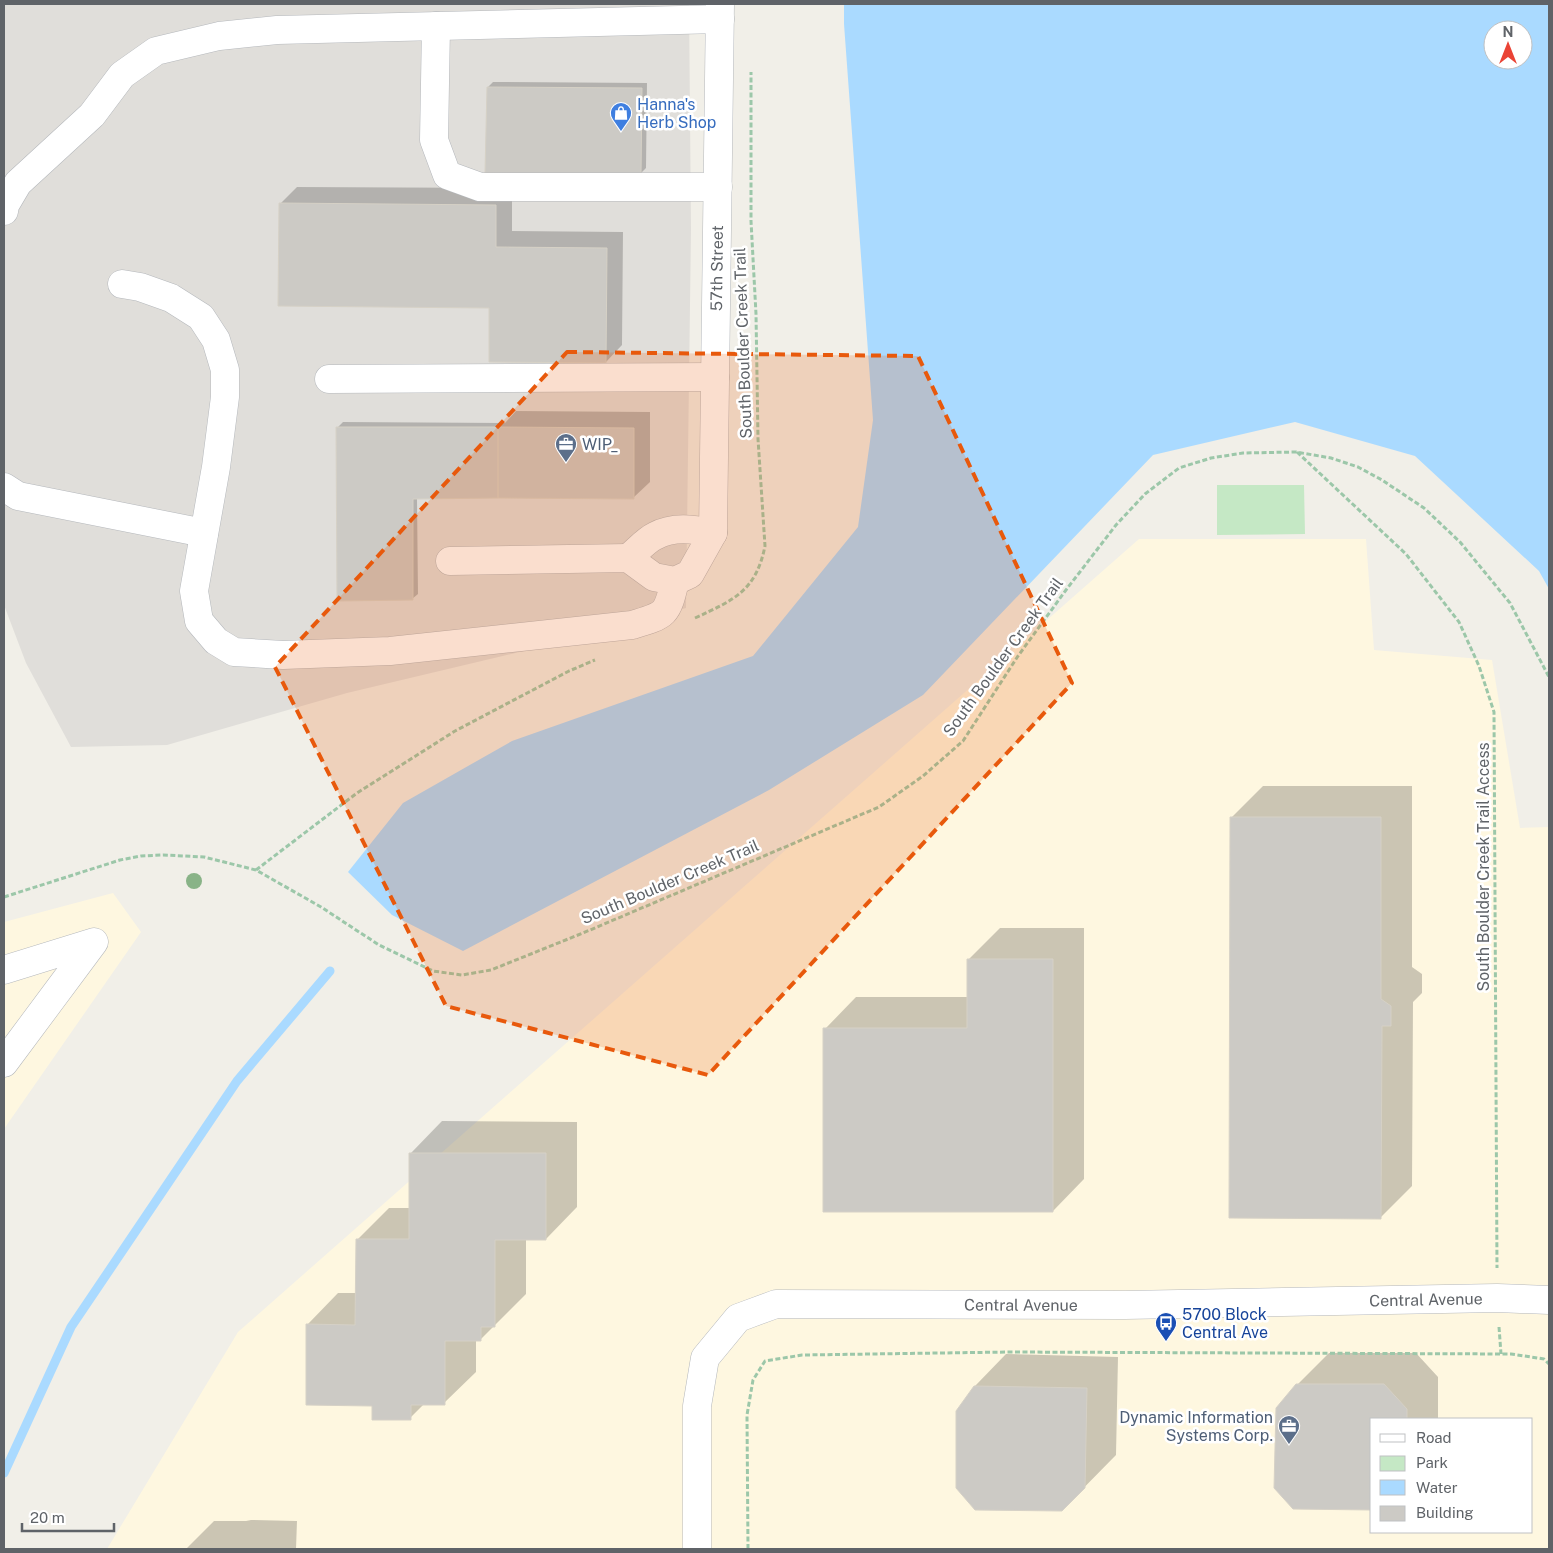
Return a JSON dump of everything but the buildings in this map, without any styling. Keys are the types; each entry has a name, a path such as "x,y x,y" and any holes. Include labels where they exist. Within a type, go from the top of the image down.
{"street":[{"path":"4,211 5,205 18,183 92,115 122,75 156,51 219,36 277,30 436,26 720,11"},
{"name":"57th Street","path":"712,533 720,11"},
{"path":"436,26 434,140 447,175 480,187 718,187"},
{"path":"122,284 140,287 171,298 201,317 216,340 225,370 225,397 216,468 194,591 199,621 216,641 234,652 283,655 390,651 632,625 658,618 669,607 675,581"},
{"path":"329,379 715,377"},
{"path":"4,487 18,496 204,534"},
{"path":"450,561 628,558 654,577 675,581 690,574 712,533 692,529 670,530 654,536 628,558"},
{"path":"4,970 94,942 4,1063"},
{"name":"Central Avenue","path":"698,1549 697,1406 705,1358 738,1318 776,1304 1126,1305 1497,1298 1549,1300"}],"path":[{"name":"South Boulder Creek Trail","path":"692,620 728,603 742,592 754,578 762,563 765,546 758,439 756,314 751,221 751,70"},
{"name":"South Boulder Creek Trail","path":"4,897 120,860 162,855 204,857 256,870 321,907 379,945 433,971 462,975 491,970 583,933 878,807 922,776 963,741 1018,656 1066,590 1116,525 1145,494 1179,468 1211,458 1243,452 1296,452 1332,458 1358,467 1382,480 1424,508 1460,542 1510,603 1549,677"},
{"name":"South Boulder Creek Trail Access","path":"1296,452 1406,554 1460,622 1479,666 1494,712 1497,1298 1501,1354"},
{"path":"256,870 357,793 454,731 570,671 604,657"},
{"path":"748,1549 747,1415 753,1380 765,1361 802,1355 1010,1352 1501,1354 1544,1359 1549,1364"}],"highlighted area":[{"path":"567,352 918,356 1072,683 708,1075 446,1006 275,667"}],"shaded area":[{"path":"4,4 689,4 691,229 686,608 524,651 347,693 167,745 71,747 26,663 4,605"},
{"path":"1139,539 1366,539 1374,650 1492,660 1520,828 1549,827 1549,1549 107,1549 238,1332"},
{"path":"113,893 141,932 4,1129 4,922"}],"green space":[{"path":"1217,485 1304,485 1305,534 1217,535"}],"water":[{"path":"844,4 1549,4 1549,589 1539,571 1415,456 1295,422 1153,455 923,695 769,790 463,951 392,915 348,872 403,803 512,741 753,656 858,527 873,420"}],"waterway":[{"path":"4,1473 71,1327 237,1081 330,971"}],"place":[{"name":"Hanna's Herb Shop","path":"621,132"},
{"name":"WIP_","path":"566,463"},
{"name":"5700 Block Central Ave","path":"1166,1342"},
{"name":"Dynamic Information Systems Corp.","path":"1289,1445"}]}
